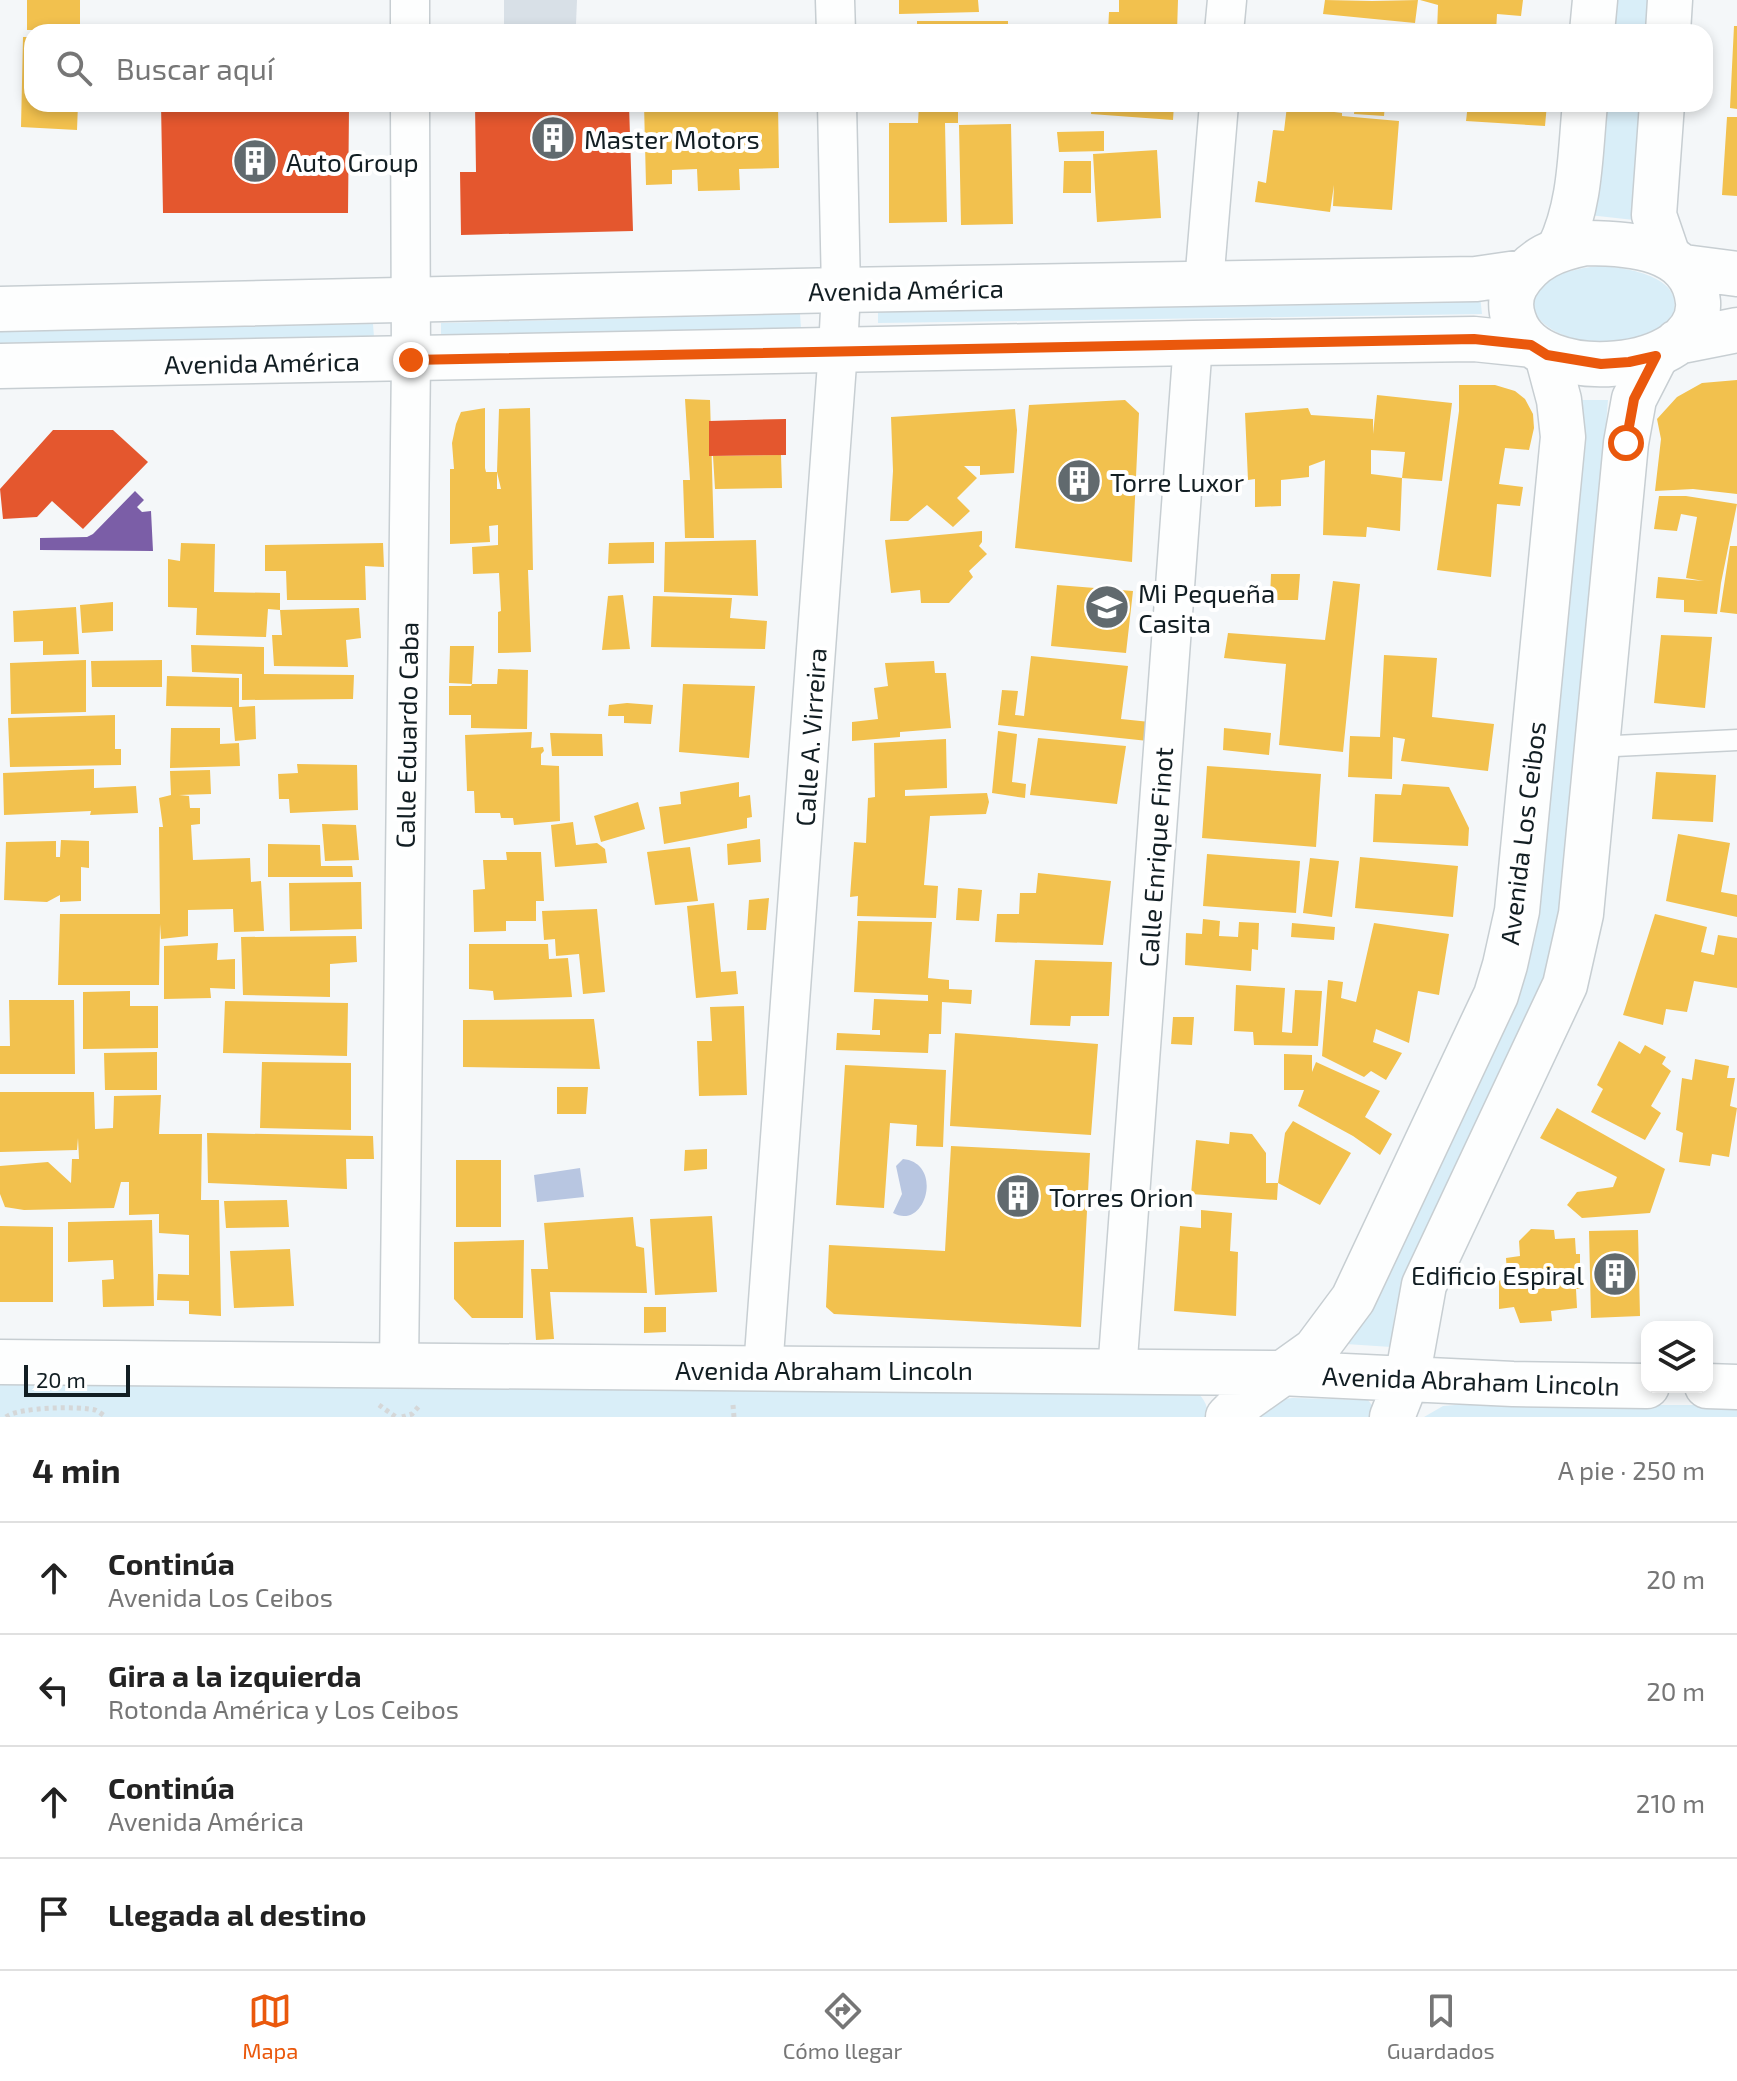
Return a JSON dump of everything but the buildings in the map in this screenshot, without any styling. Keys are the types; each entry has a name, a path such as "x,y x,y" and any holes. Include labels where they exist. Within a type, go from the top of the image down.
{"street":[{"path":"410,0 410,24"},
{"path":"835,0 836,24"},
{"path":"1225,24 1227,0"},
{"path":"1593,24 1595,0"},
{"path":"1668,24 1670,0"},
{"name":"Calle Eduardo Caba","path":"399,1366 411,360 410,112"},
{"name":"Calle A. Virreira","path":"763,1369 838,350 841,290 837,112"},
{"path":"1204,283 1218,112"},
{"path":"1584,112 1575,206 1568,230 1513,290 1511,310 1517,330 1539,350 1601,364 1629,362 1737,330"},
{"path":"1400,1398 1424,1285 1565,985 1581,914 1626,443 1634,399 1666,349 1692,327 1698,306 1695,285 1676,262 1654,215 1661,112"},
{"path":"1541,260 1586,243 1614,243 1642,247 1676,262 1737,274"},
{"name":"Avenida América","path":"0,309 1476,279 1541,260"},
{"name":"Avenida América","path":"0,366 1474,339 1539,350"},
{"name":"Calle Enrique Finot","path":"1117,1372 1193,343"},
{"name":"Avenida Los Ceibos","path":"1228,1417 1246,1399 1315,1350 1353,1299 1496,995 1505,965 1517,911 1563,437 1559,400 1539,350"},
{"name":"Avenida Abraham Lincoln","path":"0,1362 1281,1373 1400,1398 1641,1386"},
{"path":"1713,1386 1737,1387"}],"lane":[{"path":"1595,747 1737,740"}],"path":[{"path":"6,1417 13,1411 38,1408 96,1410 106,1417"}],"shaded area":[{"path":"1611,0 1649,0 1647,24 1609,24"},
{"path":"1600,112 1641,112 1634,220 1589,215"},
{"path":"1599,266 1648,275 1669,288 1674,298 1674,310 1669,321 1643,337 1603,342 1574,338 1551,329 1537,316 1532,301 1540,286 1562,274"},
{"path":"1480,296 1482,314 878,323 878,312 1446,303"},
{"path":"800,314 801,328 441,336 441,323"},
{"path":"373,324 374,337 0,343 0,330"},
{"path":"1579,400 1608,400 1564,919 1529,1028 1395,1311 1391,1347 1346,1344 1515,997"},
{"path":"0,1381 1192,1388 1204,1400 1208,1417 0,1417"},
{"path":"1284,1399 1368,1400 1374,1408 1374,1417 1252,1417"},
{"path":"1737,1405 1737,1417 1424,1417 1443,1406"}],"water":[{"path":"903,1159 916,1163 927,1183 921,1205 914,1213 905,1216 893,1213 902,1194 896,1166"},
{"path":"580,1168 584,1197 537,1202 534,1175"}],"place":[{"name":"Master Motors","path":"553,138"},
{"name":"Auto Group","path":"255,161"},
{"name":"Torre Luxor","path":"1079,481"},
{"name":"Mi Pequeña Casita","path":"1107,607"},
{"name":"Torres Orion","path":"1018,1196"},
{"name":"Edificio Espiral","path":"1615,1274"}],"route":[{"path":"411,360 1474,339 1531,345 1547,355 1574,362 1629,362 1656,356 1634,399 1626,443"}]}
